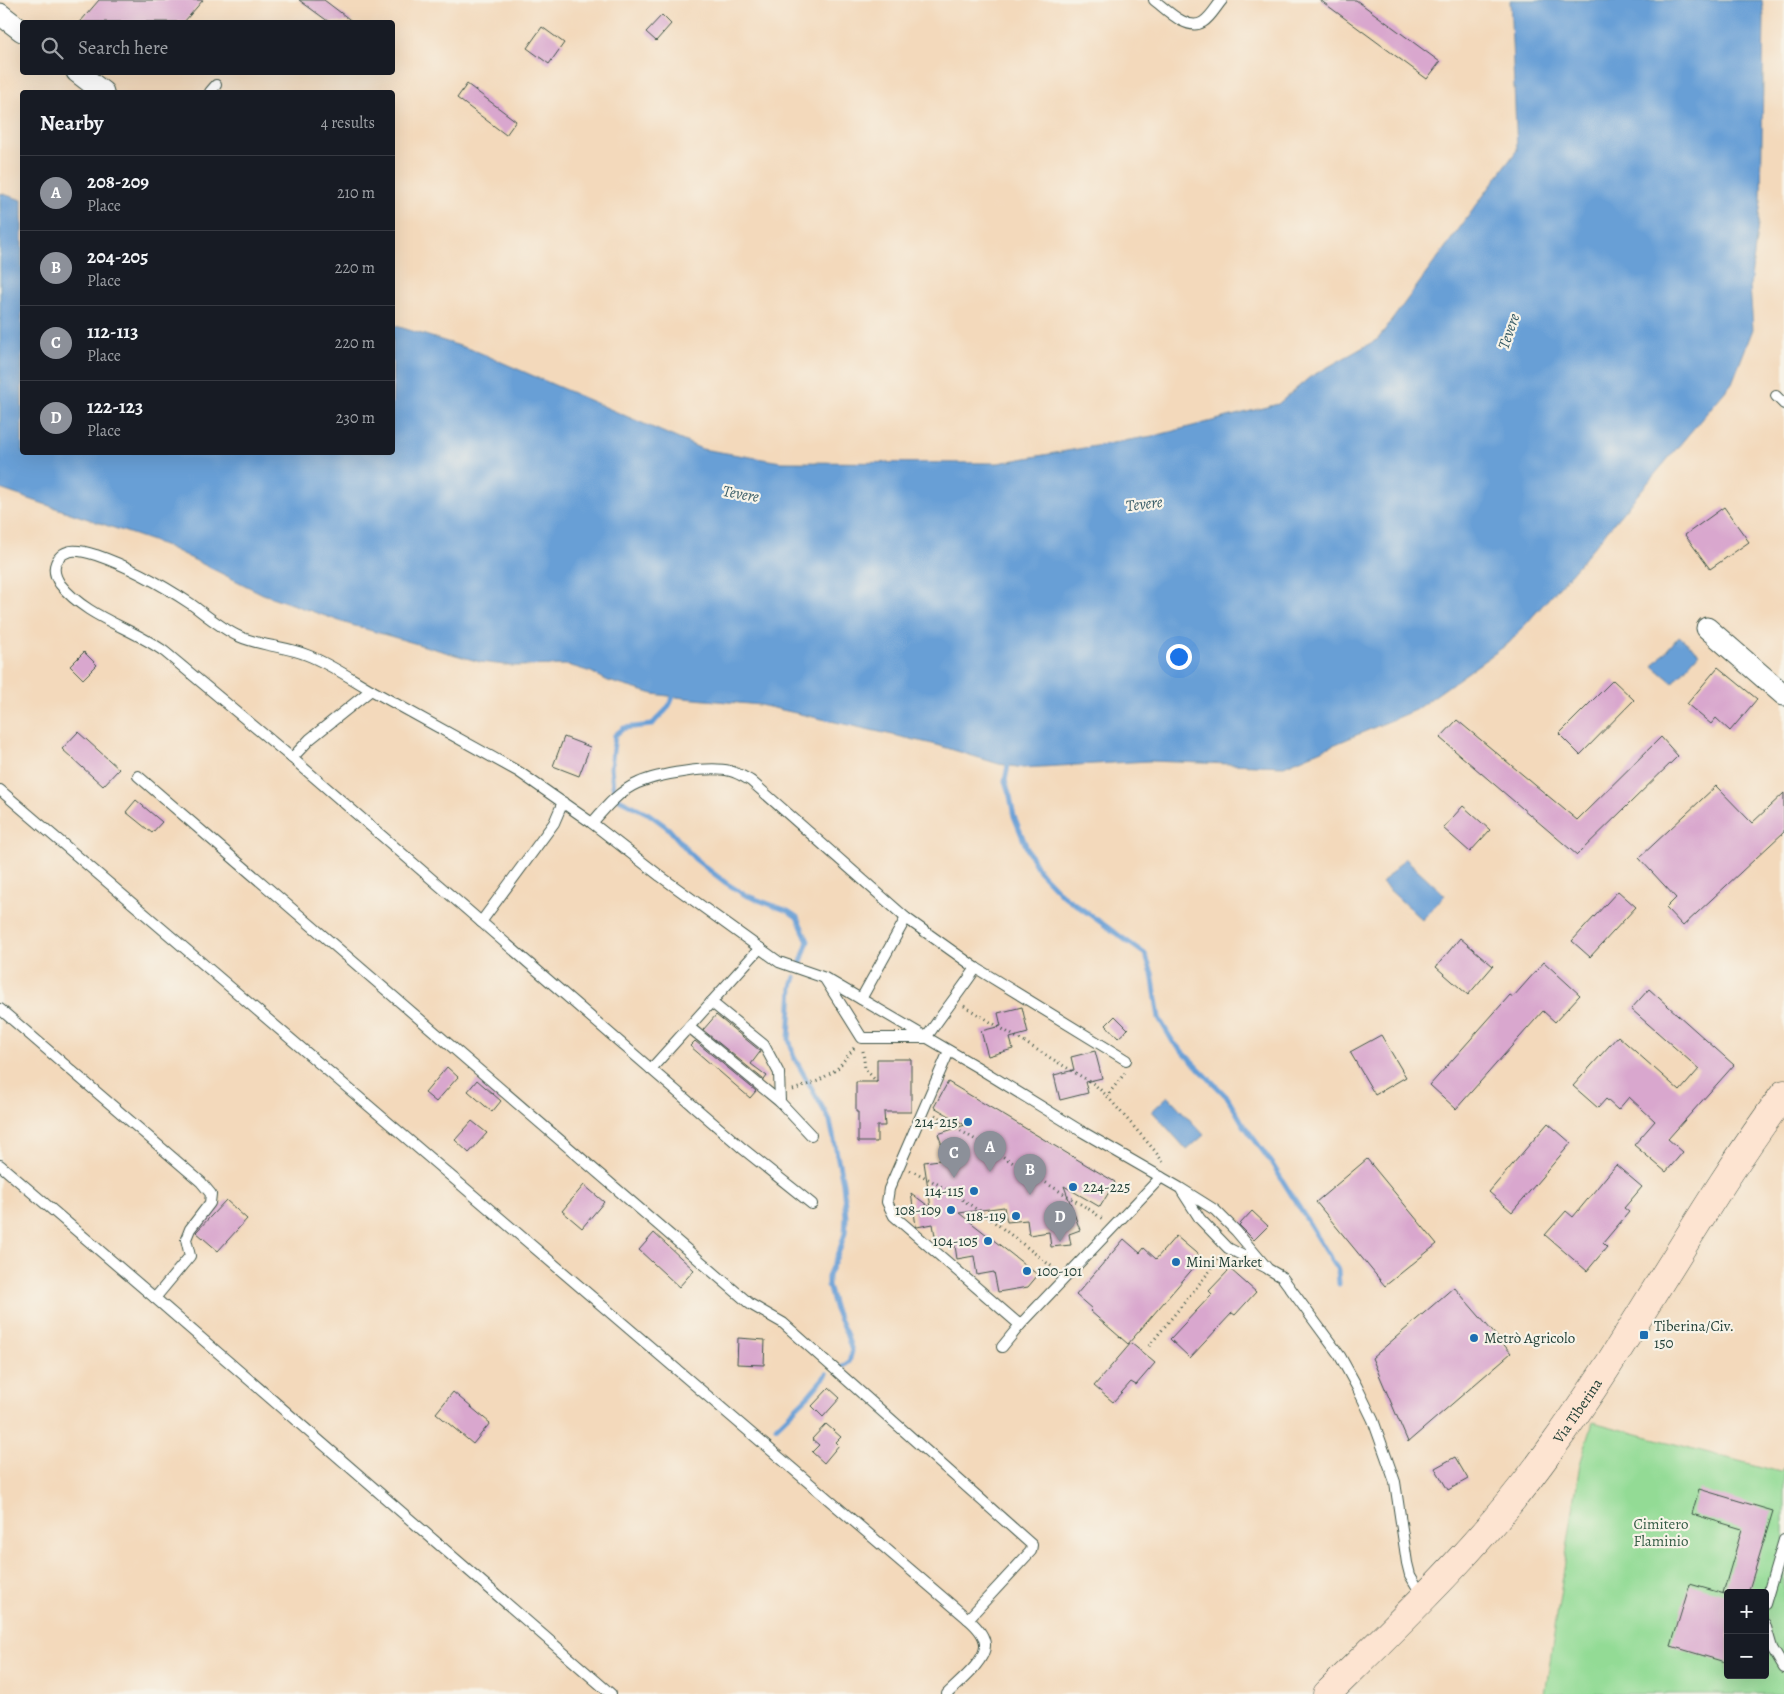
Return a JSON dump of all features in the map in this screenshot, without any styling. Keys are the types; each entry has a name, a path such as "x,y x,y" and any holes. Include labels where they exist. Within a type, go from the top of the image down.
{"main road":[{"name":"Via Tiberina","path":"1327,1694 1424,1598 1512,1501 1552,1449 1784,1094"}],"street":[{"path":"0,14 20,29"},
{"path":"81,75 100,90"},
{"path":"1707,628 1784,694"}],"lane":[{"path":"1154,0 1184,22 1195,24 1202,22 1208,17 1222,0"},
{"path":"1776,396 1784,404"},
{"path":"812,1204 742,1148 292,758 157,647 81,604 60,584 56,577 56,563 60,556 73,550 87,552 132,569 178,596 234,634 257,644 307,655 519,772 563,802 660,876 779,962 825,978 949,1050 1215,1210 1236,1231 1268,1269"},
{"path":"292,758 310,739 370,690"},
{"path":"592,824 606,806 622,792 638,782 686,772 728,771 738,773 751,781 906,918 976,968 1126,1060"},
{"path":"138,776 750,1304 783,1323 1024,1536 1032,1545 1031,1551 968,1619"},
{"path":"0,790 978,1628 985,1644 982,1658 947,1694"},
{"path":"481,922 554,823 563,802"},
{"path":"861,1000 906,918"},
{"path":"652,1069 760,948"},
{"path":"926,1038 955,1000 976,968"},
{"path":"825,978 862,1038 926,1038"},
{"path":"711,1002 764,1045 779,1073 780,1102"},
{"path":"0,1009 201,1182 210,1194 210,1203 190,1229 186,1239 190,1256 155,1298"},
{"path":"689,1027 780,1102 811,1135"},
{"path":"949,1050 889,1189 887,1202 894,1216 1020,1325"},
{"path":"0,1165 610,1694"},
{"path":"1002,1347 1020,1325 1161,1177"},
{"path":"1180,1188 1200,1219 1228,1248 1282,1277 1340,1356 1374,1420 1386,1451 1395,1482 1407,1564 1410,1575 1424,1598"},
{"path":"1769,1591 1784,1540"},
{"path":"1768,1634 1772,1648 1784,1668"}],"path":[{"path":"955,1000 1094,1084 1156,1151 1180,1188"},
{"path":"796,1090 818,1081 837,1069 862,1038"},
{"path":"862,1038 865,1069 877,1082"},
{"path":"1107,1096 1125,1072 1126,1060"},
{"path":"924,1109 1092,1211 1114,1227"},
{"path":"900,1166 933,1181 993,1221 1066,1277"},
{"path":"1149,1346 1228,1248"}],"green space":[{"name":"Cimitero Flaminio","path":"1593,1422 1780,1472 1784,1467 1784,1694 1545,1694 1580,1464"}],"water":[{"name":"Tevere","path":"1510,0 1762,0 1764,17 1761,201 1750,286 1753,329 1732,383 1574,570 1509,643 1415,710 1284,766 1149,761 1023,768 999,764 937,745 760,705 653,694 608,681 591,672 568,665 513,666 480,662 348,624 263,594 164,545 0,489 0,193 20,199 20,455 395,455 395,326 476,351 702,449 781,462 998,463 1158,435 1278,404 1310,377 1378,339 1517,150"},
{"path":"1679,636 1699,653 1673,683 1653,666"},
{"path":"1405,858 1445,895 1422,920 1382,883"},
{"path":"1168,1096 1204,1135 1187,1150 1152,1111"}],"building":[{"path":"99,0 203,0 186,20 82,20"},
{"path":"299,0 324,0 350,20 326,20"},
{"path":"1320,0 1356,0 1440,62 1427,79"},
{"path":"662,15 671,24 656,41 646,32"},
{"path":"542,27 564,43 549,64 527,48"},
{"path":"467,84 516,121 506,135 457,98"},
{"path":"1724,507 1749,542 1710,569 1685,535"},
{"path":"84,652 97,665 83,679 70,666"},
{"path":"1718,667 1757,699 1730,731 1716,718 1711,724 1687,704"},
{"path":"1613,680 1634,700 1580,755 1559,734"},
{"path":"1457,720 1577,820 1661,737 1678,756 1577,855 1440,738"},
{"path":"78,732 119,769 103,786 62,749"},
{"path":"564,737 590,747 579,776 553,766"},
{"path":"1716,786 1752,823 1784,793 1784,832 1683,926 1666,908 1676,898 1639,858"},
{"path":"136,800 162,822 152,833 126,812"},
{"path":"1463,806 1490,830 1470,852 1443,828"},
{"path":"1618,891 1636,907 1590,957 1572,941"},
{"path":"1460,938 1493,966 1468,995 1436,967"},
{"path":"1544,962 1580,995 1555,1022 1543,1011 1456,1109 1430,1085 1510,995 1513,997"},
{"path":"1649,989 1734,1065 1668,1139 1683,1152 1666,1172 1634,1145 1655,1121 1629,1097 1618,1110 1606,1099 1598,1108 1573,1086 1618,1036 1680,1091 1699,1069 1631,1009"},
{"path":"1022,1007 1028,1033 1010,1038 1013,1049 988,1056 981,1031 1001,1026 998,1013"},
{"path":"716,1015 759,1050 760,1052 751,1064 767,1076 764,1080 703,1030"},
{"path":"1115,1016 1128,1029 1118,1038 1106,1025"},
{"path":"1381,1035 1406,1077 1375,1095 1350,1052"},
{"path":"695,1041 756,1091 750,1098 690,1046"},
{"path":"1095,1051 1102,1078 1085,1082 1088,1093 1060,1100 1054,1075 1074,1070 1071,1057"},
{"path":"877,1059 911,1059 911,1112 884,1112 885,1126 877,1126 877,1142 858,1142 856,1082 877,1082"},
{"path":"447,1067 458,1077 436,1102 425,1093"},
{"path":"477,1080 501,1101 492,1112 468,1091"},
{"path":"948,1082 1115,1182 1100,1207 1064,1186 1080,1230 1069,1234 1071,1245 1051,1247 1049,1232 1029,1235 1027,1220 1007,1222 1004,1207 959,1213 1038,1275 1028,1287 998,1292 994,1272 977,1275 974,1256 957,1259 954,1239 936,1242 933,1224 916,1226 911,1193 931,1208 924,1162 947,1159 938,1134 965,1125 934,1107"},
{"path":"472,1121 487,1133 469,1153 455,1140"},
{"path":"1548,1123 1571,1143 1512,1212 1489,1192"},
{"path":"1367,1159 1437,1244 1385,1286 1316,1202"},
{"path":"1616,1165 1642,1187 1624,1208 1629,1212 1603,1243 1607,1247 1587,1271 1545,1235 1566,1211 1573,1217"},
{"path":"584,1185 604,1202 582,1228 562,1211"},
{"path":"226,1200 247,1219 218,1251 196,1232"},
{"path":"1252,1211 1268,1226 1254,1240 1239,1225"},
{"path":"654,1233 694,1270 679,1287 639,1250"},
{"path":"1176,1236 1202,1258 1128,1344 1090,1311 1092,1309 1076,1295 1124,1239 1140,1253 1144,1248 1156,1259"},
{"path":"1230,1269 1256,1292 1235,1315 1232,1313 1190,1358 1170,1339 1212,1294 1209,1291"},
{"path":"1454,1287 1511,1353 1408,1442 1372,1358"},
{"path":"738,1338 765,1340 764,1365 737,1364"},
{"path":"1131,1343 1155,1363 1136,1385 1131,1382 1113,1402 1094,1386"},
{"path":"829,1388 840,1398 823,1417 812,1406"},
{"path":"453,1392 490,1423 473,1444 436,1413"},
{"path":"826,1424 841,1437 836,1442 839,1445 824,1463 812,1452 819,1445 812,1439"},
{"path":"1455,1457 1468,1479 1448,1490 1435,1468"},
{"path":"1699,1489 1773,1511 1749,1589 1724,1589 1742,1529 1692,1514"},
{"path":"1690,1584 1724,1594 1724,1662 1671,1646"}],"waterway":[{"path":"673,697 666,710 652,725 624,728 615,735 611,767 613,786 619,799 649,814 668,828 695,859 726,883 745,895 788,911 797,917 808,941 800,965"},
{"path":"1008,765 1005,781 1014,816 1028,851 1039,871 1061,894 1145,954 1152,973 1159,1018 1173,1042 1228,1098 1243,1124 1271,1162 1338,1270 1339,1284"},
{"path":"795,977 792,987 789,1039 794,1057 830,1121 843,1183 846,1217 845,1233 828,1276 828,1285 835,1310 852,1351 849,1362 839,1369"},
{"path":"776,1427 809,1395 827,1374"}],"place":[{"name":"214-215","path":"968,1122"},
{"name":"208-209","path":"990,1172"},
{"name":"112-113","path":"954,1178"},
{"name":"224-225","path":"1073,1187"},
{"name":"114-115","path":"974,1191"},
{"name":"204-205","path":"1030,1195"},
{"name":"108-109","path":"951,1210"},
{"name":"118-119","path":"1016,1216"},
{"name":"104-105","path":"988,1241"},
{"name":"122-123","path":"1060,1242"},
{"name":"Mini Market","path":"1176,1262"},
{"name":"100-101","path":"1027,1271"},
{"name":"Tiberina/Civ. 150","path":"1644,1335"},
{"name":"Metrò Agricolo","path":"1474,1338"}]}
